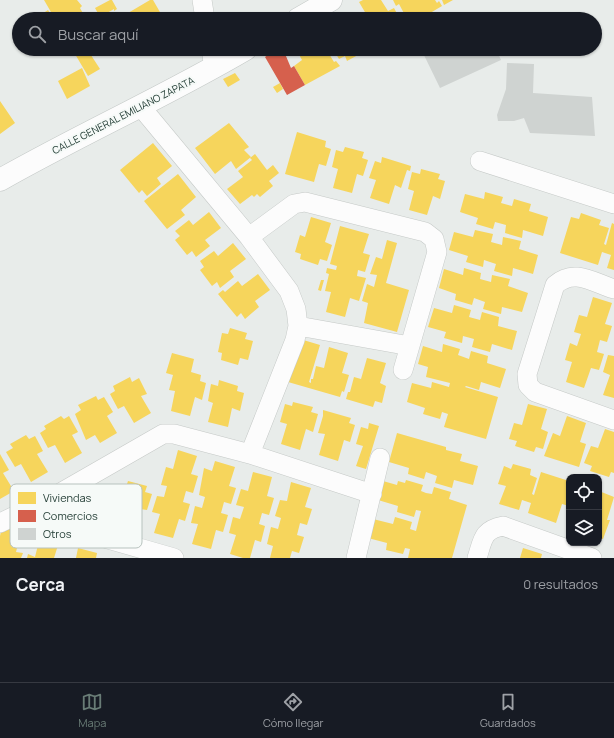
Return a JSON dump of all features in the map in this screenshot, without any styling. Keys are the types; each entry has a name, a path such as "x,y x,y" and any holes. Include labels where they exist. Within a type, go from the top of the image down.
{"street":[{"path":"202,0 204,12"},
{"path":"310,12 331,0"},
{"name":"CALLE GENERAL EMILIANO ZAPATA","path":"0,180 56,148 141,107 212,58"},
{"path":"141,107 249,237 289,291 296,309 298,326 292,346 250,454"},
{"path":"480,161 614,204"},
{"path":"249,237 294,204 305,202 425,232 434,239 437,252 403,370"},
{"path":"614,289 576,276 564,277 555,285 527,374 528,385 535,392 614,420"},
{"path":"298,326 410,346"},
{"path":"76,484 164,434 174,434 250,454 372,494"},
{"path":"356,558 380,458"},
{"path":"0,523 10,518"},
{"path":"477,558 484,535 492,528 503,526 592,558"},
{"path":"139,548 174,558"}],"building: Viviendas":[{"path":"44,0 77,0 82,6 80,8 82,12 51,12"},
{"path":"112,0 117,9 109,12 97,12 95,8"},
{"path":"150,0 153,0 160,12 130,12"},
{"path":"363,0 381,0 388,11 394,8 396,12 365,12 359,2"},
{"path":"393,0 435,0 437,3 439,1 442,6 432,12 403,12 399,4 396,6"},
{"path":"442,0 453,0 444,5"},
{"path":"76,56 92,56 100,69 88,76"},
{"path":"300,56 330,56 334,62 336,61 340,66 305,85 294,66 302,60"},
{"path":"337,56 345,56 339,59"},
{"path":"345,56 356,56 347,61"},
{"path":"82,68 90,86 67,99 58,81"},
{"path":"235,73 240,80 228,87 223,79"},
{"path":"280,83 283,89 277,93 273,87"},
{"path":"0,101 15,123 0,134"},
{"path":"229,123 249,147 244,150 251,157 236,169 231,161 215,174 195,148"},
{"path":"297,132 326,141 325,147 331,149 326,166 319,164 314,182 285,174"},
{"path":"153,143 172,166 157,178 161,184 147,196 142,190 139,193 120,170"},
{"path":"345,147 364,152 362,158 368,160 363,176 357,174 352,193 333,188 338,169 332,167 336,150 343,152"},
{"path":"255,154 267,170 273,165 279,173 269,181 273,186 260,197 257,194 254,197 252,195 240,204 227,189 243,177 238,171 252,160 250,158"},
{"path":"382,157 411,166 410,171 407,170 401,188 395,185 389,204 370,198 376,180 369,178 375,161 381,163"},
{"path":"421,169 440,174 438,179 445,181 440,199 433,196 427,215 409,210 414,191 408,189 412,172 420,174"},
{"path":"178,174 196,197 181,210 185,215 167,229 144,201"},
{"path":"485,192 503,197 501,203 512,206 514,199 531,204 529,211 548,217 543,236 523,230 522,238 505,233 506,225 495,222 493,229 476,224 478,218 460,212 465,194 484,199"},
{"path":"209,212 221,228 205,240 210,246 196,257 192,251 187,255 175,240 180,236 175,231 189,220 193,225"},
{"path":"581,213 601,220 599,225 609,228 604,244 606,245 612,223 614,224 614,270 607,268 611,255 602,252 598,265 560,253 571,217 579,219"},
{"path":"311,217 331,223 325,242 332,245 327,261 320,259 318,265 300,259 301,254 295,252 300,235 305,237"},
{"path":"340,226 369,234 363,253 370,255 365,272 358,270 357,276 366,278 359,301 350,298 345,317 326,312 331,292 325,291 329,274 326,273 327,268 336,270 337,266 330,264"},
{"path":"475,230 493,234 491,242 502,245 503,237 521,241 519,249 538,255 533,274 513,268 512,276 494,271 496,264 484,260 483,267 466,262 468,256 449,250 454,232 473,237"},
{"path":"387,240 397,243 386,283 409,290 397,332 364,323 368,303 362,301 367,284 374,287 377,275 370,274 376,257 382,259"},
{"path":"233,243 246,259 230,271 234,277 220,288 217,282 212,286 200,270 204,267 200,261 214,251 218,256"},
{"path":"464,268 481,273 480,279 491,282 492,275 510,279 508,286 528,293 522,312 502,307 501,314 483,309 485,302 474,298 472,305 455,300 456,294 439,288 444,269 463,275"},
{"path":"258,274 270,290 255,301 259,307 245,319 241,313 237,317 218,294 223,290 225,292 238,281 242,286"},
{"path":"321,280 324,280 321,291 318,290"},
{"path":"593,297 612,303 605,324 612,326 607,342 600,340 597,352 604,354 599,370 591,368 584,388 566,382 572,362 565,360 570,343 577,346 581,334 574,332 579,315 587,317"},
{"path":"454,305 471,310 469,317 480,320 482,312 499,317 498,326 517,331 512,350 492,344 490,352 472,347 474,339 463,336 462,343 444,338 446,332 428,327 434,308 452,313"},
{"path":"230,328 247,333 245,339 253,341 248,360 240,358 238,365 221,360 222,353 218,352 222,333 228,334"},
{"path":"300,339 320,345 309,382 311,383 316,366 324,368 329,347 348,353 342,373 349,375 344,392 342,391 340,397 288,382"},
{"path":"443,344 460,349 458,355 469,359 471,351 488,356 487,363 506,369 500,388 481,382 479,390 465,387 498,397 486,439 444,427 448,414 442,412 440,419 423,414 425,408 407,402 412,383 431,388 432,382 449,387 450,383 426,377 428,367 418,364 423,346 442,352"},
{"path":"172,353 194,359 191,372 201,375 200,381 206,383 202,400 195,397 190,416 171,411 175,391 169,390 173,375 166,373"},
{"path":"608,355 614,356 614,398 603,395 610,375 603,372"},
{"path":"367,358 386,363 380,383 386,386 382,403 375,401 373,407 346,399 348,392 350,392 354,377 361,379"},
{"path":"130,377 132,382 139,378 147,394 141,396 151,413 134,423 124,406 118,409 110,394 115,391 113,386"},
{"path":"219,380 238,386 237,391 244,393 240,411 232,408 228,427 208,422 213,403 208,401 211,384 218,386"},
{"path":"96,396 98,400 104,397 113,412 107,416 117,433 100,443 95,435 86,440 75,414 81,410 78,405"},
{"path":"293,402 313,407 311,412 318,414 313,432 306,429 300,450 281,444 287,424 280,422 285,404 292,406"},
{"path":"528,404 547,409 541,429 548,432 543,449 536,447 534,452 515,446 517,441 509,439 514,423 522,425"},
{"path":"323,410 351,418 349,423 355,425 350,442 344,440 338,461 319,455 325,434 318,433 323,416"},
{"path":"61,416 64,419 69,416 78,432 72,435 82,453 65,463 55,445 48,448 40,433 46,429 44,426"},
{"path":"567,416 586,423 580,442 586,444 579,467 544,456 553,433 560,436"},
{"path":"369,423 379,426 366,469 356,466 363,446 356,444 361,427 368,429"},
{"path":"605,429 614,432 614,473 611,472 609,477 590,471 592,466 584,463 591,446 598,448"},
{"path":"397,433 446,447 446,450 462,454 460,461 478,466 473,485 454,480 452,488 435,483 437,476 426,472 424,479 408,474 409,468 389,462"},
{"path":"26,435 29,439 35,436 43,451 37,454 48,472 31,482 21,464 15,467 6,452 13,448 10,444"},
{"path":"178,450 197,456 191,474 198,476 193,493 186,491 183,502 190,504 185,521 179,519 173,538 154,533 160,514 152,512 157,496 164,497 167,486 161,485 166,467 173,469"},
{"path":"0,454 9,470 3,473 10,484 10,493 0,499"},
{"path":"215,461 235,467 229,486 236,488 231,504 224,502 221,513 228,515 223,532 216,530 211,549 192,544 198,524 191,523 195,506 202,508 205,497 199,495 204,468 212,471"},
{"path":"513,464 531,469 530,475 537,478 532,494 534,495 541,472 566,480 566,505 562,504 556,523 528,513 531,503 522,500 519,510 499,504 506,486 498,484 504,466 511,469"},
{"path":"253,472 272,477 267,496 274,498 269,515 262,513 259,524 265,526 261,542 255,540 250,558 243,558 230,554 236,535 229,533 233,517 240,519 244,507 236,505 241,489 248,491"},
{"path":"406,480 423,485 421,491 426,493 432,494 434,487 451,492 449,499 467,505 452,558 408,558 410,549 405,548 403,554 386,550 387,543 368,538 373,519 393,524 395,517 412,522 410,529 416,531 421,511 416,510 414,517 397,512 398,506 378,500 383,481 397,485 398,481 405,483"},
{"path":"128,481 139,484 127,484"},
{"path":"291,482 311,488 305,507 312,509 307,525 300,523 297,535 304,537 299,553 292,551 290,558 270,558 273,546 267,544 271,527 278,529 281,518 275,516 280,500 287,501"},
{"path":"142,485 147,486 145,492 152,494 147,510 142,509"},
{"path":"602,492 614,497 607,520 610,520 603,539"},
{"path":"2,527 10,529 10,548 17,548 16,552 23,553 21,558 0,558 0,536"},
{"path":"37,548 57,548 54,558 27,558 28,554 35,557"},
{"path":"78,548 97,553 96,558 76,558"},
{"path":"523,548 542,554 541,558 520,558"}],"building: Comercios":[{"path":"286,56 291,68 294,66 305,85 287,95 265,57"}],"building: Otros":[{"path":"424,56 499,56 501,60 440,88"},
{"path":"507,63 534,64 533,93 592,97 595,136 530,133 524,118 514,121 498,121 497,115 506,89"}]}
